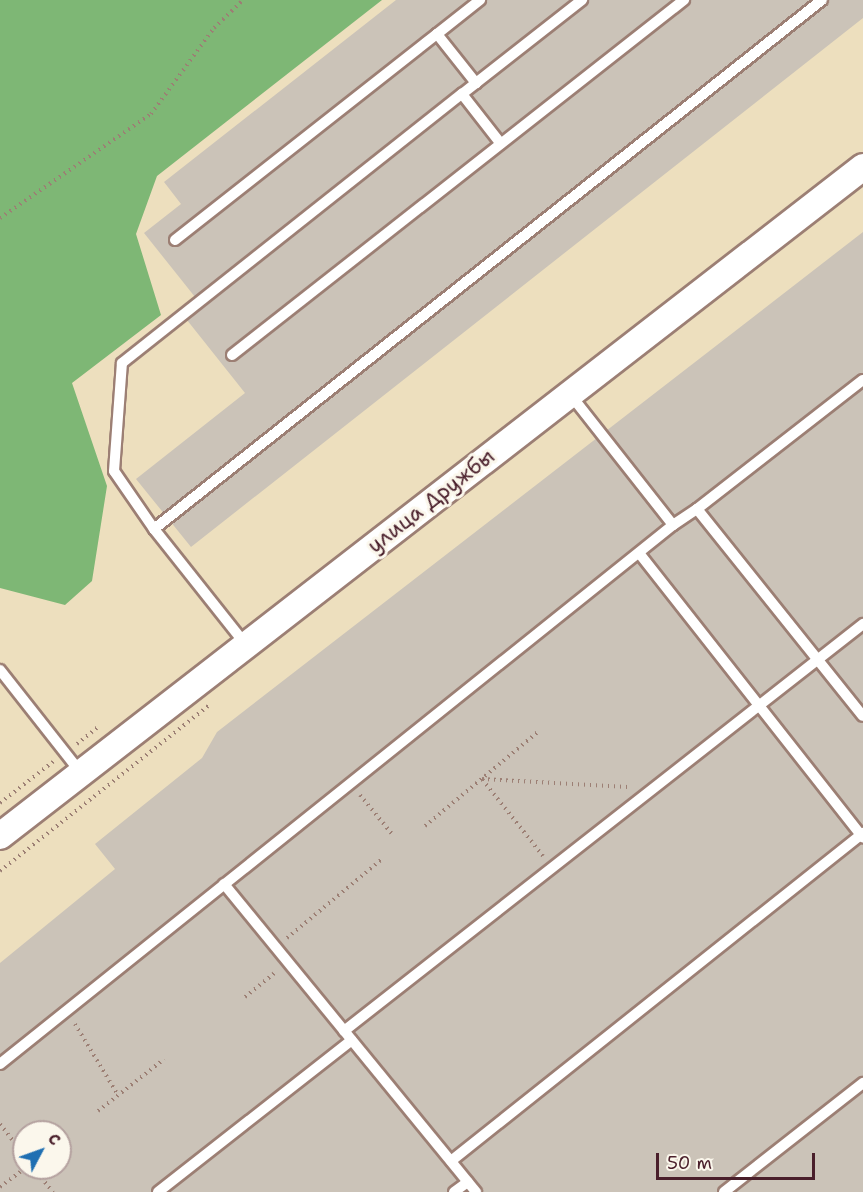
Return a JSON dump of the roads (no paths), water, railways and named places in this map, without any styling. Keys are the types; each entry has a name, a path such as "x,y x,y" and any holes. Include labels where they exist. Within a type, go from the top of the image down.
{"street":[{"name":"улица Дружбы","path":"0,836 863,167"}],"lane":[{"path":"175,240 480,0"},
{"path":"246,645 154,529 114,471 122,363 582,0"},
{"path":"232,355 684,0"},
{"path":"154,529 822,0"},
{"path":"437,34 476,83"},
{"path":"462,94 501,144"},
{"path":"0,1064 673,525 697,509 863,380"},
{"path":"570,394 673,525"},
{"path":"697,509 863,716"},
{"path":"451,1161 862,835 639,553"},
{"path":"344,1031 863,624"},
{"path":"0,670 81,773"},
{"path":"224,884 476,1192"},
{"path":"158,1192 352,1040"},
{"path":"723,1192 863,1083"},
{"path":"454,1192 468,1182"}]}
